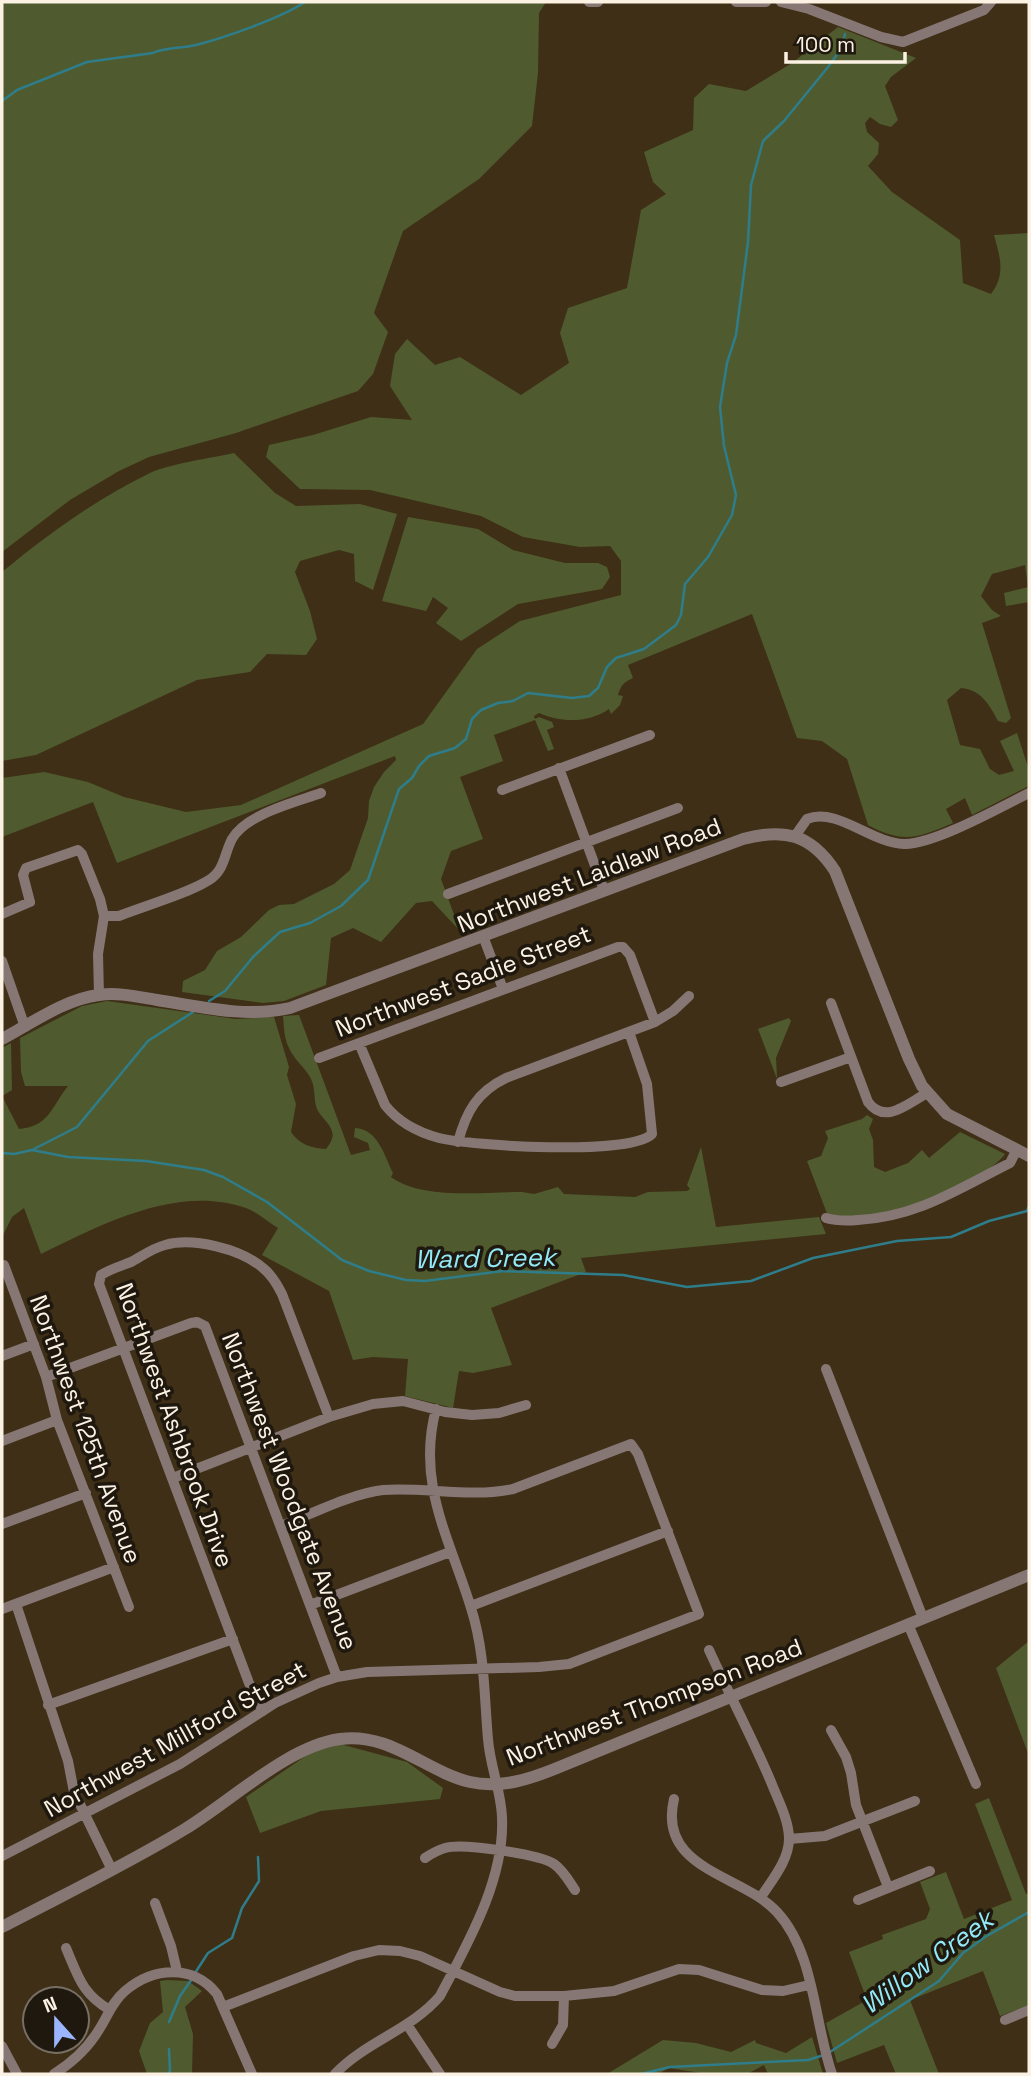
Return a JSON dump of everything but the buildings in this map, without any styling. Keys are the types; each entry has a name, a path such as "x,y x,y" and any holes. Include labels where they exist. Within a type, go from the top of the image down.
{"street":[{"path":"589,2 598,2"},
{"path":"736,2 766,2"},
{"path":"781,2 809,9 881,37 903,41 984,10 991,2"},
{"path":"502,790 650,735"},
{"path":"559,768 604,890"},
{"path":"104,916 119,916 209,880 223,864 232,839 240,830 259,816 321,793"},
{"path":"1029,793 978,818 914,844 886,841 824,816 807,820 795,836 816,847 835,871 909,1059 927,1093 947,1114 1029,1156"},
{"path":"448,894 678,808"},
{"name":"Northwest Laidlaw Road","path":"2,1039 74,1002 99,995 139,997 235,1012 271,1012 314,1000 743,839 770,834 795,836"},
{"path":"2,914 30,902 23,876 26,868 78,850 100,899 104,916 99,954 99,995"},
{"path":"484,936 503,989"},
{"name":"Northwest Sadie Street","path":"319,1058 612,948 623,947 629,954 655,1022"},
{"path":"2,961 25,1027"},
{"path":"458,1142 463,1121 471,1105 489,1087 513,1075 655,1022 673,1011 689,996"},
{"path":"831,1003 868,1102 879,1113 890,1112 927,1093"},
{"path":"359,1043 380,1095 392,1113 410,1127 458,1142 584,1147 643,1141 652,1131 647,1084 629,1032"},
{"path":"781,1082 851,1057"},
{"path":"826,1218 838,1221 877,1219 916,1210 1010,1163 1017,1150"},
{"name":"Northwest Ashbrook Drive","path":"262,1711 99,1284 101,1275 164,1245 194,1242 251,1260 264,1268 282,1294 329,1418"},
{"name":"Northwest 125th Avenue","path":"4,1265 46,1377 57,1420 129,1607"},
{"name":"Northwest Woodgate Avenue","path":"124,1349 191,1323 200,1323 206,1328 337,1677"},
{"path":"2,1356 34,1344"},
{"path":"46,1377 124,1349"},
{"path":"827,1369 923,1618"},
{"path":"173,1478 329,1418 384,1402 403,1401 453,1413 481,1415 526,1405"},
{"path":"335,2074 354,2058 408,2025 440,1996 490,1891 500,1851 502,1817 488,1746 482,1650 471,1606 450,1552 433,1491 429,1448 436,1409"},
{"path":"2,1441 57,1420"},
{"path":"281,1526 373,1492 513,1489 629,1444 633,1445 668,1531 471,1606"},
{"path":"2,1524 86,1493"},
{"name":"Northwest Millford Street","path":"2,1856 180,1764 262,1711 303,1689 337,1677 367,1672 549,1667 569,1664 699,1614 668,1531"},
{"path":"310,1605 450,1552"},
{"path":"2,1609 114,1567"},
{"name":"Northwest Thompson Road","path":"2,1927 187,1828 295,1755 326,1742 350,1738 377,1741 395,1747 456,1778 479,1784 511,1783 534,1777 1029,1574"},
{"path":"16,1604 68,1760 74,1792 112,1870"},
{"path":"908,1624 976,1784"},
{"path":"48,1704 233,1639"},
{"path":"709,1650 781,1805 789,1839 779,1869 761,1897"},
{"path":"831,1730 848,1765 853,1796 888,1887"},
{"path":"674,1799 671,1818 687,1853 707,1870 761,1897 778,1913 793,1934 803,1956 832,2074"},
{"path":"789,1839 825,1836 915,1801"},
{"path":"425,1858 446,1847 462,1846 534,1856 551,1862 564,1873 575,1890"},
{"path":"858,1900 930,1871"},
{"path":"155,1903 177,1971"},
{"path":"66,1948 87,1993 110,2010"},
{"path":"223,2007 365,1952 400,1951 420,1956 507,1994 523,1997 614,1991 679,1969 699,1969 762,1990 783,1991 809,1985"},
{"path":"54,2074 70,2063 91,2042 118,1999 136,1983 165,1972 177,1971 197,1977 211,1986 252,2074"},
{"path":"552,2044 563,2025 564,1996"},
{"path":"1004,2020 1029,2010"},
{"path":"408,2025 440,2074"},
{"path":"2,2046 17,2074"}],"green space":[{"path":"2,2 546,2 539,13 538,73 532,126 479,179 403,231 374,313 388,332 373,374 358,391 236,433 149,457 70,500 2,552"},
{"path":"838,27 916,58 891,77 885,86 898,120 891,127 870,117 865,123 867,132 879,143 878,154 868,166 892,192 960,240 963,283 991,294 1000,272 1000,258 994,235 1029,233 1029,602 1006,606 1004,593 1028,587 1025,565 992,574 981,596 992,610 1001,616 982,623 1011,718 1006,723 998,721 984,699 968,689 961,688 947,700 960,745 980,749 990,769 999,775 1014,771 1000,741 1017,733 1029,770 1029,786 972,815 965,798 946,809 953,823 920,835 901,837 868,825 847,759 822,741 797,738 752,614 628,665 633,678 622,686 618,695 623,696 620,705 611,714 609,709 593,717 575,720 556,719 539,713 534,716 535,719 539,717 552,722 554,727 547,730 554,749 548,751 535,720 494,735 503,761 460,777 483,839 451,851 441,879 460,931 432,901 416,903 381,942 353,928 331,938 326,985 284,1001 263,1003 182,992 183,981 205,970 217,951 241,937 269,910 279,905 294,904 334,884 350,870 368,818 369,801 374,787 396,760 395,756 117,863 93,802 2,837 2,778 44,772 88,782 124,797 186,812 241,805 423,724 477,649 520,621 621,595 621,561 610,546 580,547 523,537 481,516 370,490 300,489 266,457 269,445 371,417 412,420 390,386 395,354 407,339 435,365 460,357 521,395 569,363 560,333 568,308 627,288 641,210 666,194 653,182 644,152 693,130 694,98 709,84 746,91 792,63"},
{"path":"234,453 275,493 296,506 360,504 397,514 373,590 355,581 354,554 339,550 300,561 295,572 317,639 306,655 267,654 250,672 197,680 36,755 2,761 2,572 73,518 130,483 168,467"},
{"path":"408,517 478,529 513,550 565,563 598,563 607,567 610,577 602,589 518,604 461,641 436,623 448,608 433,597 426,611 382,601"},
{"path":"107,1001 236,1019 274,1017 289,1067 287,1075 296,1104 291,1132 306,1145 326,1149 332,1137 331,1128 316,1108 311,1079 291,1052 285,1036 283,1016 299,1015 351,1155 370,1150 368,1143 354,1137 355,1128 363,1129 375,1138 383,1151 393,1173 391,1177 404,1184 419,1189 454,1193 534,1194 558,1187 564,1194 635,1197 648,1192 687,1191 690,1189 687,1185 701,1147 716,1227 819,1217 826,1234 581,1258 586,1272 491,1308 512,1365 473,1373 459,1371 453,1408 405,1396 408,1359 373,1357 353,1360 329,1291 262,1255 278,1228 246,1208 220,1202 167,1204 115,1220 41,1254 24,1208 12,1217 2,1237 2,1096 19,1129 44,1120 68,1086 25,1086 21,1072 20,1038 82,1006"},
{"path":"789,1018 791,1021 776,1058 777,1079 758,1029"},
{"path":"11,1043 12,1090 2,1096 2,1048"},
{"path":"867,1115 873,1119 869,1129 873,1140 874,1167 885,1172 908,1163 922,1150 929,1158 960,1132 1005,1154 997,1163 967,1183 911,1209 883,1217 828,1216 807,1161 821,1156 828,1138 825,1131"},
{"path":"1029,1641 1029,1756 996,1668"},
{"path":"340,1744 407,1762 443,1788 440,1799 321,1811 260,1833 246,1797 310,1753"},
{"path":"989,1798 1026,1894 1029,1893 1029,2005 1000,2016 983,1971 910,2000 939,2074 896,2074 884,2045 837,2063 826,2023 867,2000 849,1952 883,1939 882,1935 926,1919 930,1909 920,1882 946,1872 964,1919 1012,1900 975,1804"},
{"path":"160,1981 188,1981 202,1991 185,2007 193,2034 192,2074 147,2074 139,2051 150,2023 163,2012"},
{"path":"812,2037 823,2074 768,2074 764,2065 747,2074 707,2074 669,2068 658,2074 607,2074 663,2040 696,2043 731,2052 755,2040 756,2043 786,2053"}],"waterway":[{"path":"2,101 17,90 87,62 208,42 267,21 305,2"},
{"path":"209,1001 225,991 253,957 280,932 310,923 341,906 368,880 399,789 412,778 429,756 455,748 466,739 472,719 481,710 498,703 513,701 528,693 572,698 589,696 598,688 607,667 616,658 644,649 676,625 681,615 685,584 708,557 732,515 736,495 724,446 720,407 727,363 736,335 748,242 751,185 763,141 784,121 828,67 841,49 845,34"},
{"path":"34,1149 77,1127 148,1041 193,1012"},
{"name":"Ward Creek","path":"2,1153 14,1154 32,1150 68,1157 146,1161 204,1170 223,1177 267,1202 342,1260 369,1271 406,1280 425,1281 503,1271 623,1275 687,1287 751,1281 813,1258 897,1241 951,1237 989,1221 1027,1211 1029,1206"},
{"path":"195,1973 208,1953 232,1938 242,1908 259,1881 258,1857"},
{"name":"Willow Creek","path":"830,2052 939,1981 963,1953 985,1937 1029,1912"},
{"path":"169,2022 180,1996 192,1979"},
{"path":"168,2074 169,2049"},
{"name":"Willow Creek","path":"641,2074 670,2067 808,2060 824,2055"}]}
